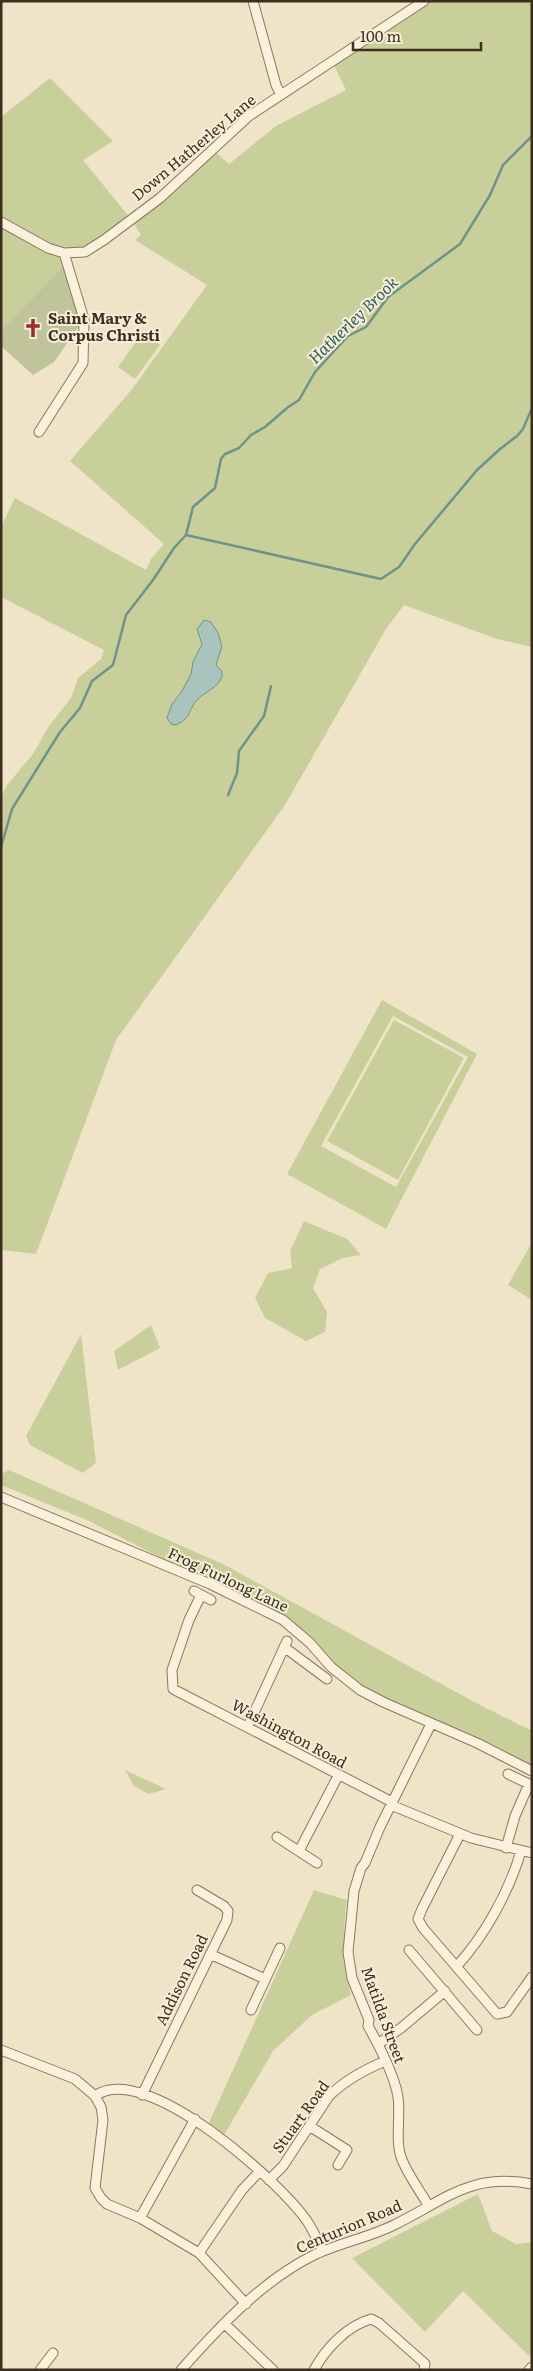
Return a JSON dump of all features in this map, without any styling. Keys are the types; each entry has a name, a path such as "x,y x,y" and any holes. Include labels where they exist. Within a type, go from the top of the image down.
{"street":[{"path":"253,1 276,85 281,95"},
{"name":"Down Hatherley Lane","path":"1,222 48,248 64,253 85,252 160,198 250,116 424,1"},
{"path":"39,432 83,363 84,319 64,253"},
{"name":"Frog Furlong Lane","path":"1,1496 210,1584 284,1620 310,1643 331,1667 360,1690 431,1724 477,1743 532,1771"},
{"name":"Washington Road","path":"211,1600 198,1593 172,1670 173,1689 248,1726 392,1804 460,1834 506,1848 532,1853"},
{"path":"248,1726 285,1644 327,1679"},
{"name":"Matilda Street","path":"428,2205 403,2163 398,2144 400,2138 396,2085 368,2026 369,2020 352,1978 348,1940 354,1891 361,1868 431,1724"},
{"path":"506,1848 515,1816 530,1784 508,1774"},
{"path":"299,1851 338,1776"},
{"path":"460,1834 418,1920 497,2014 507,2012 532,1977"},
{"path":"277,1837 317,1863"},
{"path":"457,1966 475,1946 510,1881 521,1851"},
{"name":"Addison Road","path":"142,2095 227,1920 228,1911 224,1906 197,1890"},
{"path":"251,2010 280,1948"},
{"path":"409,1950 477,2030"},
{"path":"210,1954 265,1979"},
{"path":"378,2044 401,2028 445,1991"},
{"path":"1,2050 75,2079 95,2096 101,2107 103,2120 95,2188 101,2198 107,2204 140,2218 199,2253 246,2304"},
{"name":"Stuart Road","path":"269,2180 283,2166 311,2127 329,2096 338,2087 364,2070 385,2061"},
{"path":"95,2096 114,2088 142,2095 174,2106 213,2131 269,2180 306,2220 323,2251"},
{"path":"140,2218 195,2119"},
{"path":"311,2127 347,2150 338,2165"},
{"path":"199,2253 242,2190 259,2172"},
{"name":"Centurion Road","path":"181,2370 246,2304 288,2269 323,2251 391,2226 462,2188 476,2184 506,2181 532,2184"},
{"path":"314,2370 337,2340 356,2326 370,2319 379,2323 422,2361 425,2364 424,2370"},
{"path":"225,2324 273,2370"},
{"path":"40,2370 53,2353"},
{"path":"528,2370 532,2366"}],"green space":[{"path":"424,1 532,1 532,647 497,639 404,605 386,629 285,805 116,1040 36,1254 1,1250 1,798 7,785 33,754 49,726 71,698 78,678 101,659 104,650 1,597 1,527 15,498 146,570 151,559 164,544 70,461 133,388 207,285 135,240 141,235 131,219 213,150 229,164 276,126 346,90 332,61"},
{"path":"50,78 113,141 83,160 131,219 85,252 64,253 66,264 1,330 1,117"},
{"path":"66,264 84,319 54,362 33,375 1,346 1,330"},
{"path":"143,332 160,345 135,379 118,367"},
{"path":"382,1000 477,1054 386,1229 287,1174","holes":["393,1016 468,1057 396,1187 321,1146"]},
{"path":"394,1020 464,1058 398,1180 327,1141"},
{"path":"304,1221 347,1239 361,1255 343,1258 320,1269 313,1288 327,1312 325,1332 306,1341 265,1318 255,1298 268,1273 292,1268 290,1251"},
{"path":"532,1242 532,1300 508,1285"},
{"path":"151,1325 160,1348 118,1370 114,1351"},
{"path":"81,1334 96,1463 83,1473 30,1445 26,1436"},
{"path":"9,1470 223,1564 478,1704 532,1731 532,1771 360,1690 283,1620 89,1521 1,1485 1,1474"},
{"path":"125,1770 166,1789 149,1794 134,1786"},
{"path":"314,1890 347,1900 344,1948 351,1995 312,2015 273,2051 224,2135 209,2123"},
{"path":"478,2194 492,2231 516,2244 532,2242 532,2353 529,2356 463,2291 425,2332 352,2258"}],"water":[{"path":"204,620 211,622 218,633 222,646 216,665 222,671 222,677 215,687 196,702 185,719 176,725 171,724 167,718 172,704 191,674 193,662 202,644 197,629"}],"waterway":[{"name":"Hatherley Brook","path":"1,847 12,809 60,732 80,708 92,681 113,665 126,615 153,580 174,548 186,535 193,507 215,488 221,459 225,454 239,448 251,435 265,427 299,400 315,372 348,336 366,327 388,297 460,244 490,195 503,165 532,136"},
{"path":"186,535 381,579 399,567 415,544 477,470 517,436 523,429 532,408"},
{"path":"228,795 237,773 239,751 264,716 271,686"}],"place":[{"name":"Saint Mary & Corpus Christi","path":"33,328"}]}
